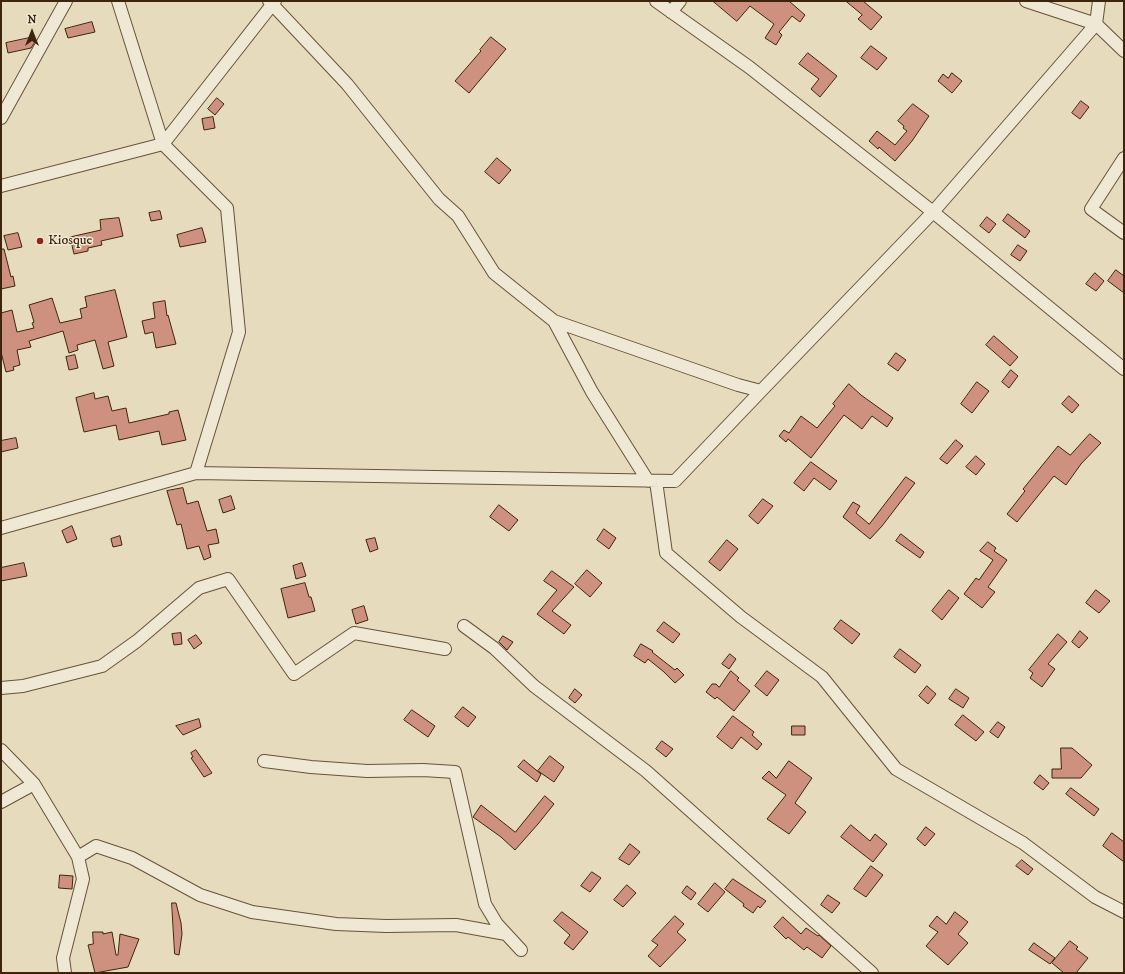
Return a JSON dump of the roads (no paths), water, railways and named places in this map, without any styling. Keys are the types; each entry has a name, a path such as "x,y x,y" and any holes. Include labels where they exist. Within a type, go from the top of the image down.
{"street":[{"path":"1,118 66,1"},
{"path":"118,1 163,144 228,208 239,332 196,472"},
{"path":"656,1 749,67 933,212 1124,370"},
{"path":"671,12 680,1"},
{"path":"1026,1 1096,24 1124,51"},
{"path":"1,528 196,472 675,481 933,212 1096,24 1099,1"},
{"path":"1,186 163,144 272,2 347,84 439,199 458,216 494,273 554,321 738,385 760,391"},
{"path":"1124,158 1091,209 1124,233"},
{"path":"554,321 592,392 652,481 666,553 741,617 822,677 896,768 1023,843 1095,897 1124,912"},
{"path":"1,688 23,686 102,666 138,641 199,588 228,579 294,674 354,633 445,649"},
{"path":"464,626 494,648 534,686 646,771 872,973"},
{"path":"1,750 34,784 78,857 83,879 63,958 65,973"},
{"path":"264,761 311,767 367,771 423,770 455,772 485,904 497,924 521,950"},
{"path":"1,802 34,784"},
{"path":"78,857 96,846 132,858 200,895 252,912 336,924 386,926 456,925 506,934"}],"place":[{"name":"Kiosque","path":"40,241"}]}
